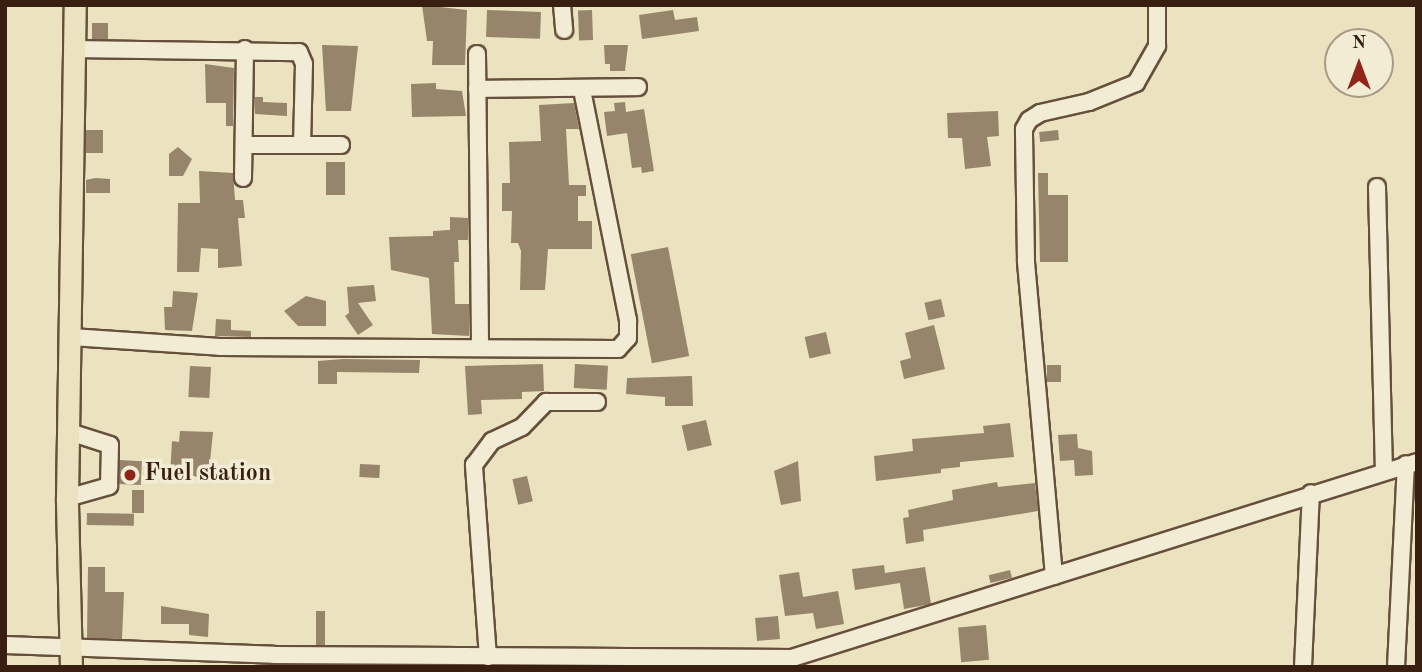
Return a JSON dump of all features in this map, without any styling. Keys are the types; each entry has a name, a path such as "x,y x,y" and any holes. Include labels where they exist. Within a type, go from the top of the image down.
{"main road":[{"path":"72,658 67,498 75,5"}],"street":[{"path":"562,5 564,30"},
{"path":"1054,576 1026,260 1024,130 1029,120 1040,114 1088,102 1136,83 1157,46 1157,5"},
{"path":"243,178 245,49"},
{"path":"73,50 294,49 303,57 302,145"},
{"path":"477,54 480,348"},
{"path":"477,89 638,88"},
{"path":"71,337 220,348 618,349 628,338 582,89"},
{"path":"245,145 341,145"},
{"path":"1377,187 1384,469"},
{"path":"488,657 474,465 492,441 522,427 546,402 597,402"},
{"path":"67,498 109,486 110,444 69,432"},
{"path":"5,645 72,658 384,661 488,657 672,663 807,656 1311,492 1411,463 1396,667"},
{"path":"1303,667 1311,492"}],"building":[{"path":"422,5 467,10 465,65 432,65 433,41 427,41"},
{"path":"487,10 541,12 540,39 486,37"},
{"path":"578,10 592,10 593,40 579,40"},
{"path":"673,10 675,20 697,17 699,31 642,39 639,15"},
{"path":"92,23 108,23 108,39 92,39"},
{"path":"322,45 358,46 351,111 326,111"},
{"path":"604,45 628,45 625,71 610,71 610,64 605,64"},
{"path":"205,64 234,68 233,126 226,126 226,103 206,103"},
{"path":"436,83 436,89 462,91 466,116 412,117 411,84"},
{"path":"255,97 263,97 263,102 287,103 287,116 255,114"},
{"path":"625,102 626,112 644,109 654,171 642,173 641,167 632,168 627,133 607,136 604,112 615,111 614,103"},
{"path":"574,103 579,129 566,129 569,185 586,185 586,196 578,196 578,221 592,221 592,249 548,249 545,290 520,290 521,251 518,243 511,243 512,211 502,211 502,183 510,183 509,142 541,141 539,105"},
{"path":"998,111 999,136 987,137 991,166 965,169 962,138 948,138 947,113"},
{"path":"86,130 103,130 103,153 86,153"},
{"path":"1058,130 1059,140 1040,142 1039,132"},
{"path":"178,147 192,159 183,176 169,176 169,154"},
{"path":"326,162 345,162 345,195 326,195"},
{"path":"199,171 233,173 235,200 243,200 245,218 238,218 242,266 218,268 218,249 201,248 199,272 177,272 178,203 200,203"},
{"path":"1038,173 1048,173 1048,195 1068,195 1068,262 1040,262"},
{"path":"110,179 110,193 86,193 86,180"},
{"path":"450,217 468,218 468,240 458,240 459,262 454,262 455,304 469,304 469,336 432,334 429,278 391,270 389,237 433,236 433,231 450,230"},
{"path":"668,247 689,356 652,363 631,254"},
{"path":"374,285 376,301 358,303 373,325 358,335 345,316 349,313 347,287"},
{"path":"173,291 198,293 192,331 165,330 164,307 172,307"},
{"path":"306,296 326,301 326,326 298,326 284,311"},
{"path":"941,299 945,317 928,320 924,303"},
{"path":"216,319 231,320 231,330 251,331 251,337 215,336"},
{"path":"934,325 945,369 904,379 900,361 911,358 905,333"},
{"path":"826,332 831,353 810,358 805,337"},
{"path":"420,360 419,373 337,372 337,384 318,384 318,361"},
{"path":"543,364 544,391 522,392 522,399 481,400 482,414 468,415 465,366"},
{"path":"575,364 608,366 607,390 574,388"},
{"path":"1047,365 1061,365 1061,382 1047,382"},
{"path":"190,366 211,367 209,398 188,397"},
{"path":"692,376 693,406 665,406 665,397 626,394 627,378"},
{"path":"706,420 712,445 687,451 682,426"},
{"path":"1010,423 1014,457 960,462 960,467 941,469 941,473 876,481 874,456 913,451 912,439 984,433 983,426"},
{"path":"180,431 213,432 209,472 202,471 201,477 170,475 172,441 179,442"},
{"path":"1077,434 1078,448 1092,451 1093,475 1075,476 1074,460 1060,461 1058,435"},
{"path":"120,460 142,461 141,485 119,484"},
{"path":"798,461 801,501 781,505 774,471"},
{"path":"360,464 380,465 379,478 359,477"},
{"path":"527,476 533,501 518,505 512,479"},
{"path":"997,482 998,487 1035,483 1038,511 923,530 924,541 906,544 903,518 909,517 908,510 953,500 952,490"},
{"path":"132,490 144,490 144,513 132,513"},
{"path":"87,513 134,514 134,526 87,525"},
{"path":"884,565 885,573 925,567 931,604 904,609 900,583 855,590 852,569"},
{"path":"88,567 105,567 105,592 124,592 122,639 87,638"},
{"path":"1010,570 1012,578 991,583 989,575"},
{"path":"799,572 803,597 838,591 844,624 816,629 813,613 785,616 779,575"},
{"path":"161,606 209,614 208,637 189,635 189,624 161,624"},
{"path":"316,611 325,611 325,645 316,645"},
{"path":"778,616 780,639 757,641 755,618"},
{"path":"986,625 989,660 961,662 958,627"}],"place":[{"name":"Fuel station","path":"130,475"}]}
